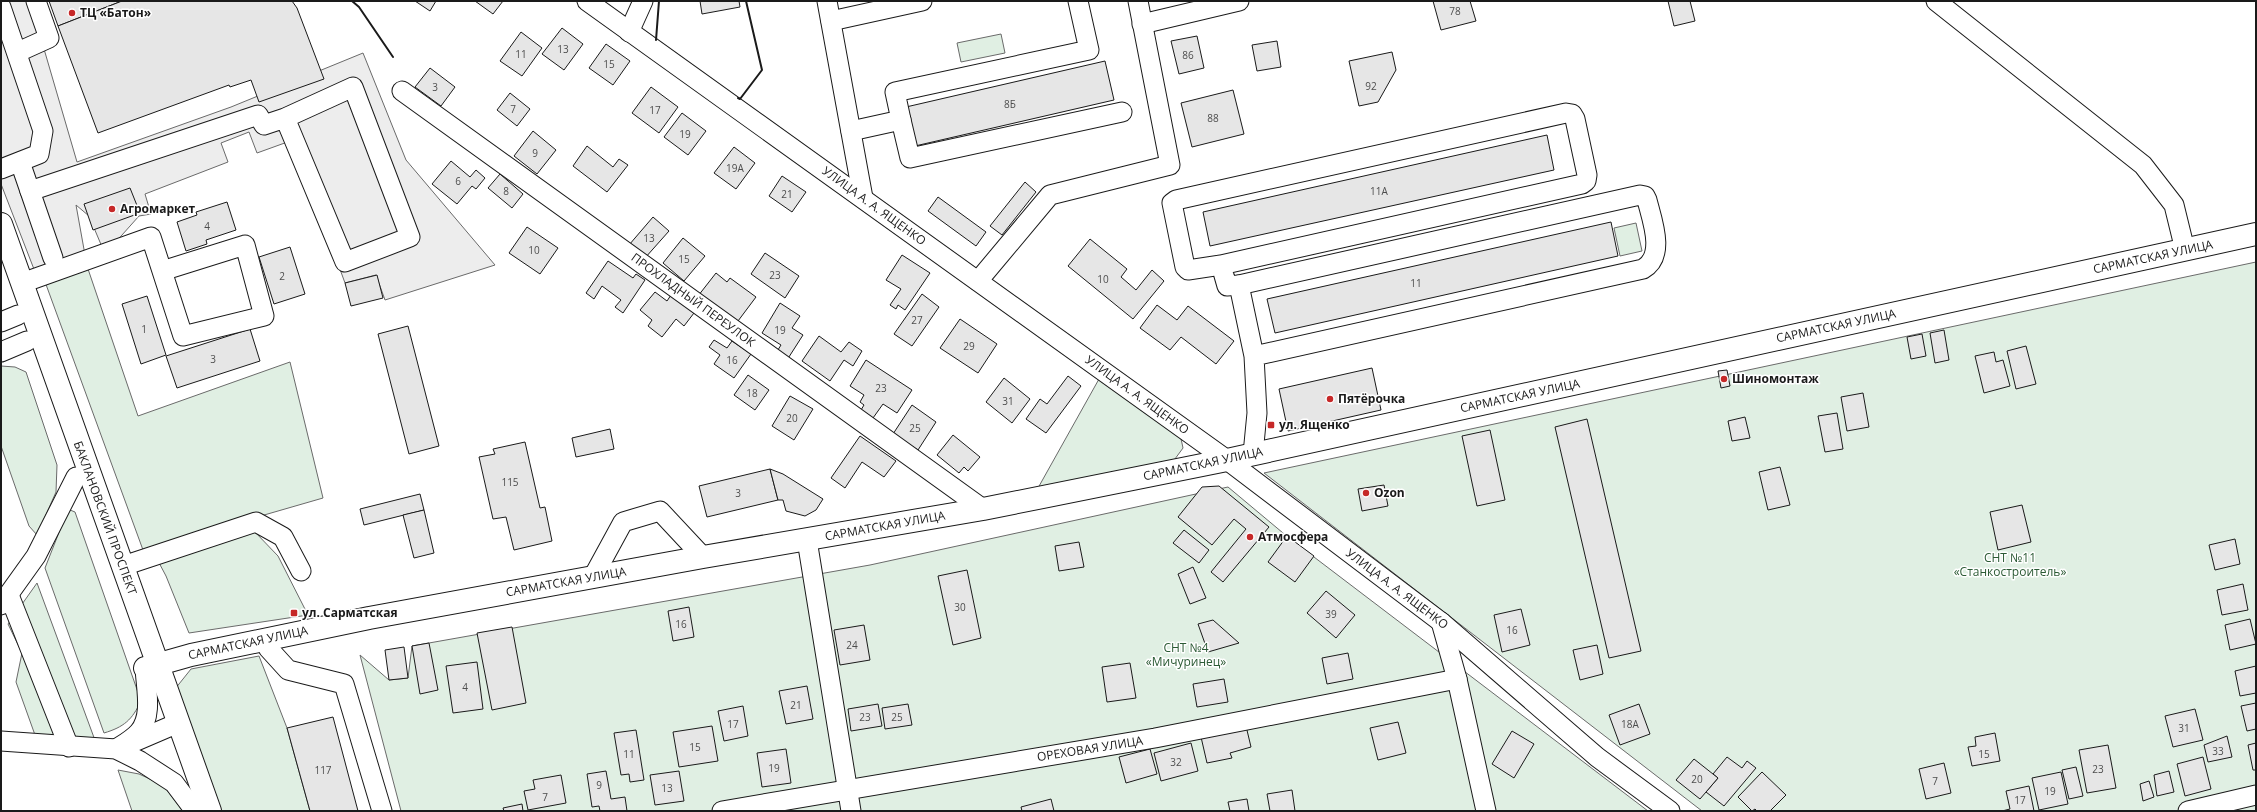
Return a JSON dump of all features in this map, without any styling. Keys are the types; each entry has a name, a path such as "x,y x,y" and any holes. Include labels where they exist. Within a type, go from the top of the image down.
{"main road":[{"name":"БАКЛАНОВСКИЙ ПРОСПЕКТ","path":"1,224 123,566 151,666"},
{"name":"САРМАТСКАЯ УЛИЦА","path":"151,666 191,655 354,621 704,557 983,509 1227,460 2256,234"},
{"name":"БАКЛАНОВСКИЙ ПРОСПЕКТ","path":"1,266 10,318 27,341 76,477 151,666 172,726 195,811"},
{"name":"БАКЛАНОВСКИЙ ПРОСПЕКТ","path":"172,726 210,811"}],"street":[{"path":"18,52 49,38 36,1"},
{"name":"УЛИЦА А. А. ЯЩЕНКО","path":"587,1 1227,460 1441,622 1597,757 1670,811"},
{"path":"629,32 643,1"},
{"path":"827,1 863,198"},
{"path":"831,21 922,1"},
{"path":"1078,1 1089,50 895,92 910,158 1122,112"},
{"path":"978,281 1050,195 1170,165 1138,1"},
{"path":"1142,24 1239,1"},
{"path":"1936,1 2143,165 2174,205 2185,250"},
{"path":"1,7 18,52 43,131 39,154 1,169"},
{"path":"30,191 258,115 264,125 285,118 353,87 410,237 345,262 285,118"},
{"name":"ПРОХЛАДНЫЙ ПЕРЕУЛОК","path":"402,91 983,509"},
{"path":"1566,113 1572,114 1587,175 1586,181 1582,184 1221,264 1188,270 1172,203 1176,200 1566,113"},
{"path":"851,131 901,120"},
{"path":"20,162 53,258"},
{"path":"1221,264 1227,286 1239,285 1640,195 1645,196 1647,200 1656,238 1652,260 1643,269 1254,356"},
{"path":"22,283 151,237 183,336 264,316 245,245 162,271"},
{"path":"1239,285 1254,356 1258,413 1253,454"},
{"path":"1,352 27,341"},
{"path":"69,747 5,600 36,556 76,477"},
{"path":"593,577 623,522 660,511 704,557"},
{"path":"123,566 256,522 283,538 301,571"},
{"path":"807,540 851,811"},
{"path":"1441,622 1457,679 1486,811"},
{"path":"268,648 288,670 344,684 382,811"},
{"path":"116,749 139,732 144,724 151,666"},
{"name":"ОРЕХОВАЯ УЛИЦА","path":"722,811 847,788 1155,738 1457,679"},
{"path":"116,749 172,726"},
{"path":"1,740 69,747 116,749 140,761 174,783 195,811"},
{"path":"2188,811 2256,795"}],"green space":[{"path":"1001,34 1005,53 961,62 957,43"},
{"path":"1636,223 1642,251 1620,256 1614,228"},
{"name":"СНТ №11 «Станкостроитель»","path":"2256,262 2256,811 1702,811 1264,473"},
{"path":"87,266 138,416 290,362 323,498 143,550 44,279"},
{"path":"1,366 15,367 26,372 57,465 56,492 37,535 29,526 1,446"},
{"path":"1099,379 1180,434 1183,448 1172,463 1038,488"},
{"name":"СНТ №4 «Мичуринец»","path":"1228,487 1289,538 1648,811 401,811 360,655 389,680 408,678 412,646 870,565"},
{"path":"70,510 75,512 141,701 127,722 104,733 45,568 67,512"},
{"path":"255,532 278,556 308,615 189,633 166,576 157,559 224,539"},
{"path":"37,583 96,743 35,735 16,682 22,653 8,624"},
{"path":"259,656 287,728 310,811 219,811 175,689 191,669"},
{"path":"118,770 139,774 163,785 183,811 132,811"}],"shaded area":[{"path":"1,1 30,1 77,162 231,107 363,53 406,160 495,265 385,300 376,275 345,283 293,140 257,153 249,132 221,143 228,162 145,194 151,214 139,216 105,254 89,216 76,205 87,266 37,277 1,184"}],"building":[{"name":"ТЦ «Батон»","path":"49,1 122,1 58,26"},
{"path":"122,1 292,1 297,8 324,79 259,102 251,80 230,87 229,85 98,133 58,26"},
{"path":"415,1 436,1 430,11"},
{"path":"475,1 503,1 493,14"},
{"path":"700,1 739,1 740,7 702,14"},
{"path":"1433,1 1470,1 1476,21 1441,30"},
{"path":"1668,1 1690,1 1695,21 1674,26"},
{"path":"562,28 583,44 564,70 542,54"},
{"path":"521,32 542,48 522,76 500,61"},
{"path":"1197,36 1204,68 1179,74 1171,41"},
{"path":"1277,41 1281,67 1257,71 1252,45"},
{"path":"606,44 630,61 613,85 589,68"},
{"path":"1392,52 1396,70 1378,102 1359,106 1349,61"},
{"path":"1105,61 1114,100 915,146 906,107"},
{"path":"430,68 455,87 441,106 415,87"},
{"path":"651,87 678,107 659,133 632,113"},
{"path":"1233,90 1244,134 1192,147 1181,103"},
{"path":"510,93 530,109 517,126 497,110"},
{"path":"682,113 706,131 688,155 664,137"},
{"path":"533,131 556,150 537,174 514,156"},
{"path":"1547,135 1554,170 1210,246 1203,212"},
{"path":"587,146 613,167 619,159 628,165 607,192 573,166"},
{"path":"734,147 755,163 736,189 714,173"},
{"path":"451,161 470,177 476,170 485,178 476,189 472,186 457,204 432,184"},
{"path":"500,174 523,194 512,208 488,188"},
{"path":"782,176 806,192 792,212 769,196"},
{"path":"1025,182 1036,192 1002,235 990,226"},
{"name":"Агромаркет","path":"130,188 140,213 93,230 84,204"},
{"path":"938,197 986,232 976,246 928,211"},
{"path":"227,202 236,230 206,240 207,244 186,251 177,222 197,215 196,212"},
{"path":"653,217 669,231 645,258 629,245"},
{"path":"1611,222 1618,256 1275,333 1267,299"},
{"path":"527,227 558,248 540,274 509,253"},
{"path":"683,238 705,256 684,281 663,263"},
{"path":"1090,239 1127,269 1121,277 1136,290 1152,270 1164,281 1133,319 1068,266"},
{"path":"290,247 305,294 274,304 259,257"},
{"path":"765,253 799,276 785,298 751,274"},
{"path":"902,255 930,273 905,310 898,305 896,309 890,305 901,289 886,280"},
{"path":"608,261 633,278 636,274 645,280 623,313 615,307 621,300 602,286 594,299 586,293"},
{"path":"716,273 727,282 730,278 756,297 735,325 698,296"},
{"path":"377,275 383,298 351,306 345,283"},
{"path":"655,292 667,301 671,295 694,313 684,326 676,319 662,337 648,326 652,320 640,310"},
{"path":"922,294 939,307 912,346 894,334"},
{"path":"147,296 166,355 141,364 122,304"},
{"path":"780,303 800,316 792,328 803,335 787,360 776,353 781,345 762,333"},
{"path":"1157,305 1177,320 1188,306 1234,341 1216,364 1181,337 1170,350 1140,328"},
{"path":"960,319 997,344 978,373 940,348"},
{"path":"408,326 439,446 409,454 378,334"},
{"path":"250,329 260,361 177,388 166,356"},
{"path":"1944,330 1949,360 1935,363 1930,333"},
{"path":"1922,334 1926,356 1911,359 1907,337"},
{"path":"819,336 841,352 849,342 862,351 853,366 844,360 830,381 802,361"},
{"path":"714,340 727,348 732,341 751,354 734,378 714,364 720,355 709,347"},
{"path":"2026,346 2036,384 2016,389 2007,351"},
{"path":"1994,352 1996,362 2003,360 2010,386 1984,393 1975,356"},
{"path":"866,360 912,390 897,413 883,404 873,418 861,410 864,405 860,402 864,395 850,386"},
{"name":"Пятёрочка","path":"1372,368 1381,410 1288,431 1279,389"},
{"name":"Шиномонтаж","path":"1727,370 1730,386 1721,388 1718,371"},
{"path":"748,375 769,390 755,410 734,395"},
{"path":"1068,376 1081,386 1046,433 1026,419 1040,399 1047,404"},
{"path":"1004,378 1030,399 1012,423 986,402"},
{"path":"1863,393 1869,427 1847,431 1841,397"},
{"path":"790,396 813,409 794,440 772,426"},
{"path":"912,405 936,422 918,450 893,434"},
{"path":"1837,413 1843,449 1825,452 1818,416"},
{"path":"1745,417 1750,438 1732,441 1728,421"},
{"path":"1587,419 1641,651 1609,658 1555,427"},
{"path":"610,429 614,449 576,457 572,438"},
{"path":"1490,430 1505,500 1477,506 1462,436"},
{"path":"953,435 980,457 968,471 964,467 959,473 937,455"},
{"path":"860,436 896,461 884,477 862,462 845,488 831,478"},
{"path":"525,442 540,508 545,507 552,541 514,550 506,517 493,519 479,457 495,454 493,449"},
{"path":"1780,467 1790,505 1768,510 1759,472"},
{"path":"770,469 778,500 707,517 699,486"},
{"path":"770,469 783,474 823,499 816,510 805,516 786,511 783,500 778,500"},
{"path":"1384,485 1388,506 1362,511 1358,489"},
{"name":"Атмосфера","path":"1219,486 1269,527 1223,582 1211,572 1246,529 1234,519 1212,545 1178,517 1202,487"},
{"path":"420,494 424,510 364,525 360,509"},
{"path":"2022,505 2031,542 1998,550 1990,512"},
{"path":"424,510 434,553 414,558 403,515"},
{"path":"1184,530 1209,550 1199,563 1173,543"},
{"path":"1287,536 1314,556 1295,582 1268,562"},
{"path":"2235,539 2240,564 2215,570 2209,545"},
{"path":"1079,542 1084,567 1059,571 1055,546"},
{"path":"1193,567 1206,598 1190,604 1178,574"},
{"path":"967,570 981,638 953,645 938,576"},
{"path":"2243,584 2248,610 2222,615 2217,590"},
{"path":"1326,591 1355,615 1336,638 1307,613"},
{"path":"689,607 694,637 673,641 668,611"},
{"path":"1521,609 1530,645 1502,652 1494,615"},
{"path":"2250,619 2256,644 2230,650 2225,625"},
{"path":"1213,620 1239,643 1208,652 1198,624"},
{"path":"864,625 870,660 840,665 834,630"},
{"path":"512,627 526,703 492,710 477,633"},
{"path":"429,643 438,690 420,694 412,646"},
{"path":"1597,645 1603,674 1580,680 1573,650"},
{"path":"404,647 408,678 389,680 385,650"},
{"path":"1348,653 1353,679 1327,684 1322,658"},
{"path":"477,662 483,709 453,713 446,666"},
{"path":"1130,663 1136,698 1107,702 1102,667"},
{"path":"2256,666 2256,693 2240,696 2235,671"},
{"path":"1224,679 1228,702 1197,707 1193,684"},
{"path":"807,686 813,719 786,724 779,691"},
{"path":"2256,703 2256,729 2247,731 2241,706"},
{"path":"878,704 882,726 851,731 848,709"},
{"path":"908,704 912,725 885,729 882,708"},
{"path":"1639,704 1650,734 1620,745 1609,715"},
{"path":"743,706 748,736 724,741 718,711"},
{"path":"2195,709 2203,740 2173,747 2165,716"},
{"path":"333,717 358,811 310,811 287,728"},
{"path":"1398,722 1406,753 1378,760 1370,728"},
{"path":"712,726 718,761 679,767 673,732"},
{"path":"1246,726 1251,747 1230,753 1232,758 1207,763 1201,737"},
{"path":"636,730 644,780 630,782 629,774 621,775 614,733"},
{"path":"1512,731 1534,744 1514,778 1492,764"},
{"path":"1995,733 2000,761 1972,766 1968,747 1976,746 1975,737"},
{"path":"2227,736 2232,757 2208,762 2204,745"},
{"path":"1191,743 1198,771 1161,781 1154,753"},
{"path":"2256,743 2256,770 2253,770 2248,745"},
{"path":"2108,745 2116,788 2087,793 2079,750"},
{"path":"786,749 791,783 762,787 757,753"},
{"path":"1150,749 1157,774 1126,783 1119,757"},
{"path":"1727,757 1742,768 1747,761 1756,768 1724,806 1706,792 1718,778 1713,774"},
{"path":"2203,757 2211,789 2185,796 2177,764"},
{"path":"1694,759 1718,778 1700,799 1676,780"},
{"path":"1944,763 1951,793 1926,799 1919,769"},
{"path":"2076,767 2083,796 2069,799 2062,770"},
{"path":"606,771 611,799 625,797 627,811 600,811 599,806 592,807 587,774"},
{"path":"679,771 684,801 655,805 650,775"},
{"path":"2169,771 2174,792 2157,796 2154,775"},
{"path":"1762,772 1786,795 1770,811 1757,811 1755,809 1752,811 1738,797"},
{"path":"2061,772 2068,804 2039,810 2032,778"},
{"path":"561,775 566,803 528,810 524,791 535,789 533,780"},
{"path":"2149,781 2154,797 2143,801 2140,784"},
{"path":"2029,786 2034,811 2002,811 2010,809 2006,791"},
{"path":"1292,790 1295,811 1270,811 1267,794"},
{"path":"1051,799 1054,811 1022,811 1021,807"},
{"path":"1247,799 1249,811 1230,811 1228,802"},
{"path":"522,804 523,811 504,811 503,808"}],"wall":[{"path":"352,1 359,7 393,57"},
{"path":"656,40 659,1"},
{"path":"738,98 740,99 762,70 746,1"}],"place":[{"name":"ТЦ «Батон»","path":"72,13"},
{"name":"Агромаркет","path":"112,209"},
{"name":"Шиномонтаж","path":"1724,379"},
{"name":"Пятёрочка","path":"1330,399"},
{"name":"ул. Ященко","path":"1271,425"},
{"name":"Ozon","path":"1366,493"},
{"name":"Атмосфера","path":"1250,537"},
{"name":"ул. Сарматская","path":"294,613"}]}
